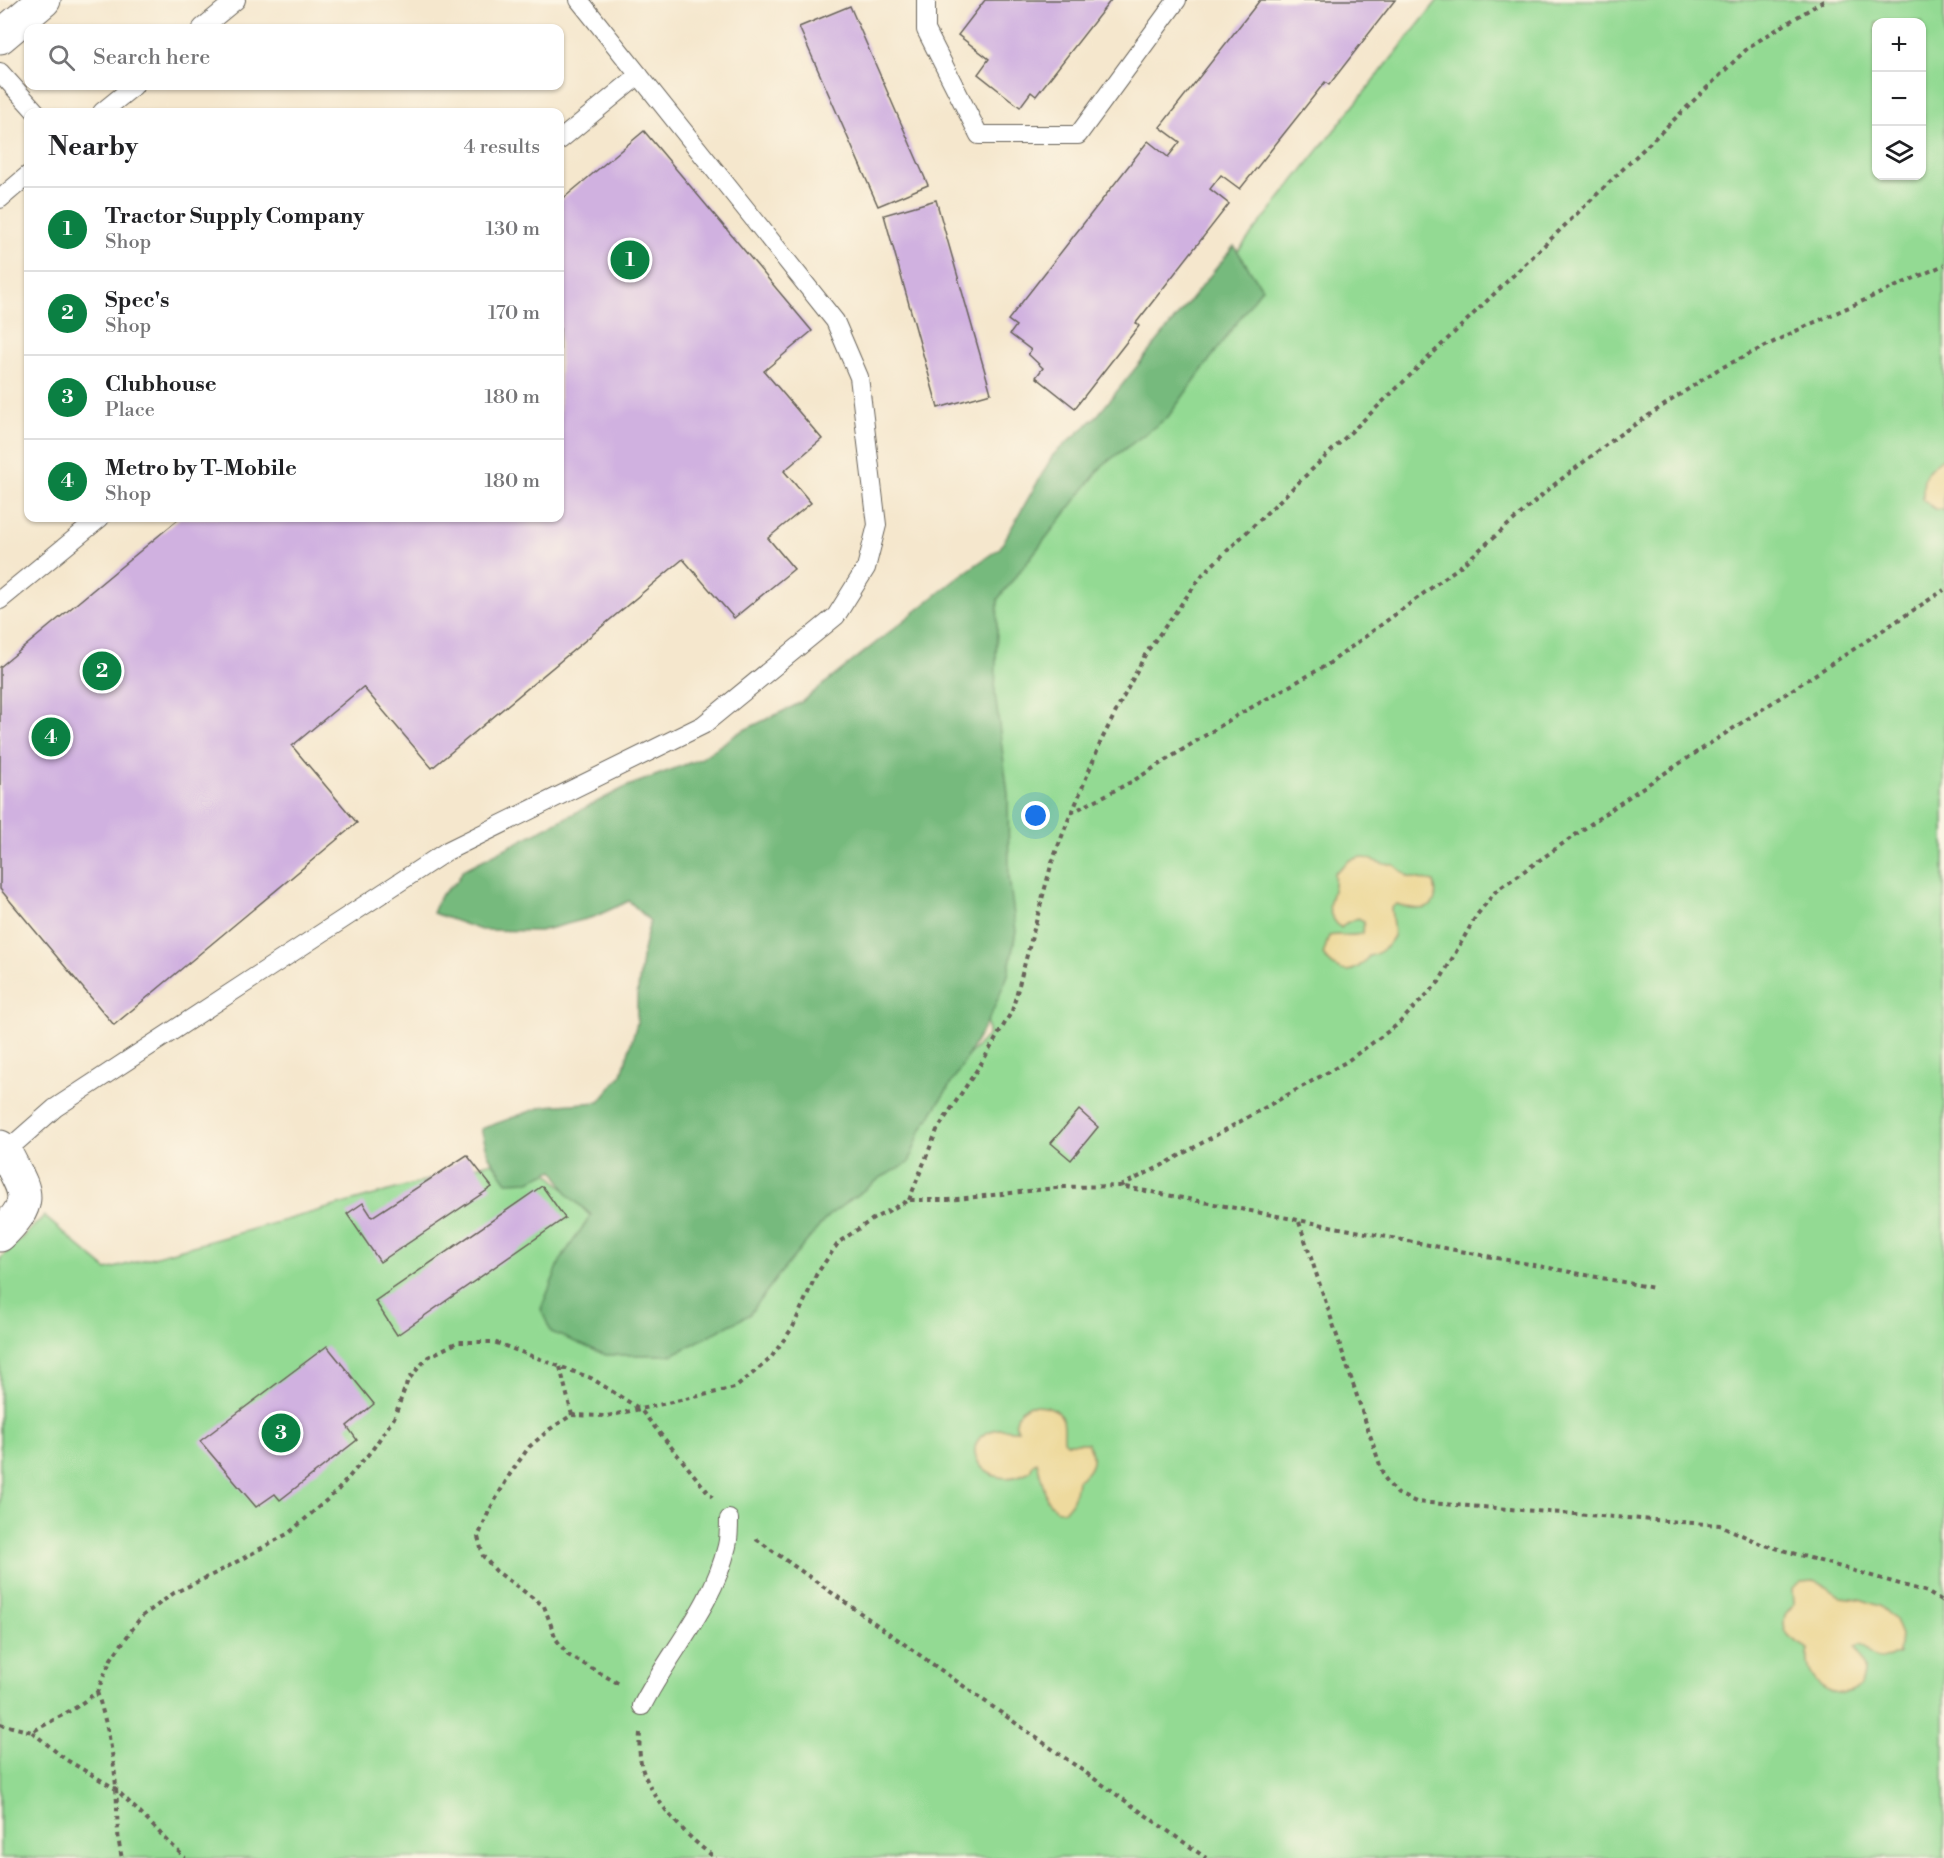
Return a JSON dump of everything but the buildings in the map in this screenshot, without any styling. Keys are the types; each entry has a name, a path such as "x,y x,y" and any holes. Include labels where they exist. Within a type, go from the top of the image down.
{"street":[{"path":"0,37 44,0"},
{"path":"0,1235 22,1209 25,1192 2,1150"}],"lane":[{"path":"207,24 236,0"},
{"path":"2,1150 55,1108 447,851 703,725 836,616 866,568 877,525 859,377 835,321 579,0"},
{"path":"926,0 926,30 979,135 1078,135 1178,0"},
{"path":"0,72 32,108"},
{"path":"564,137 639,75"},
{"path":"107,108 129,90"},
{"path":"0,199 24,178"},
{"path":"0,600 95,522"},
{"path":"642,1706 652,1685 707,1599 728,1545 729,1519"}],"path":[{"path":"909,1200 937,1130 984,1059 1012,1011 1052,862 1101,741 1146,653 1203,574 1750,46 1825,0"},
{"path":"1071,813 1133,781 1236,716 1327,665 1462,565 1555,484 1619,435 1717,370 1804,327 1944,265"},
{"path":"1120,1186 1161,1166 1346,1062 1397,1025 1439,982 1476,916 1496,891 1634,794 1944,590"},
{"path":"716,1858 672,1817 656,1795 643,1771 639,1746 642,1706 633,1690 568,1655 556,1639 544,1606 496,1571 483,1556 478,1538 489,1511 510,1474 529,1447 550,1429 572,1415 607,1416 735,1388 770,1359 793,1327 816,1275 838,1242 873,1219 909,1200 949,1200 1064,1187 1120,1186 1298,1222 1654,1288"},
{"path":"1298,1222 1384,1477 1396,1493 1416,1502 1720,1525 1761,1544 1927,1592 1944,1603"},
{"path":"32,1731 75,1708 97,1692 111,1659 141,1617 174,1593 289,1533 337,1491 372,1450 394,1418 408,1380 428,1357 458,1342 494,1342 591,1378 640,1409 729,1519 1206,1858"},
{"path":"560,1366 572,1415"},
{"path":"97,1692 108,1729 122,1858"},
{"path":"0,1724 32,1731 65,1760 116,1789 185,1858"}],"green space":[{"path":"1438,0 1944,0 1944,1858 0,1858 0,1259 44,1216 107,1270 528,1152 703,1332 988,1035 977,810 961,599"},
{"path":"1234,246 1262,288 1168,417 1103,465 998,599 995,694 1008,794 1009,877 1016,931 1008,975 991,1015 920,1132 909,1163 882,1177 828,1216 749,1315 672,1355 606,1355 551,1332 541,1309 561,1259 591,1215 568,1195 554,1170 529,1181 507,1182 489,1157 481,1129 545,1106 599,1102 622,1074 637,1023 637,997 643,951 650,921 629,901 594,917 540,931 481,930 433,913 440,896 457,881 463,870 628,786 700,759 740,732 800,703 960,576 1000,548 1053,455 1097,416"}],"sand":[{"path":"1944,457 1944,510 1935,509 1923,500 1923,485 1928,471"},
{"path":"1361,857 1394,865 1409,877 1434,882 1435,900 1427,908 1420,909 1397,904 1391,908 1394,936 1384,949 1369,956 1358,968 1346,971 1334,967 1323,955 1329,936 1363,933 1364,921 1358,918 1341,928 1330,913 1329,907 1334,873 1350,860"},
{"path":"1030,1405 1045,1406 1058,1412 1064,1422 1064,1440 1067,1443 1088,1443 1092,1454 1090,1469 1077,1480 1075,1493 1064,1511 1055,1509 1047,1500 1037,1462 1033,1464 1030,1471 1013,1477 998,1477 986,1471 978,1463 975,1452 977,1442 985,1434 999,1429 1018,1430 1015,1422 1017,1415"},
{"path":"1814,1581 1840,1597 1860,1599 1880,1606 1895,1620 1901,1635 1899,1655 1878,1658 1860,1644 1856,1647 1864,1669 1862,1682 1855,1690 1845,1693 1833,1692 1822,1687 1813,1677 1808,1665 1809,1649 1790,1637 1785,1628 1785,1616 1793,1604 1792,1589 1801,1582"}],"place":[{"name":"Tractor Supply Company","path":"630,260"},
{"name":"Spec's","path":"102,671"},
{"name":"Metro by T-Mobile","path":"51,737"},
{"name":"Clubhouse","path":"281,1433"}]}
